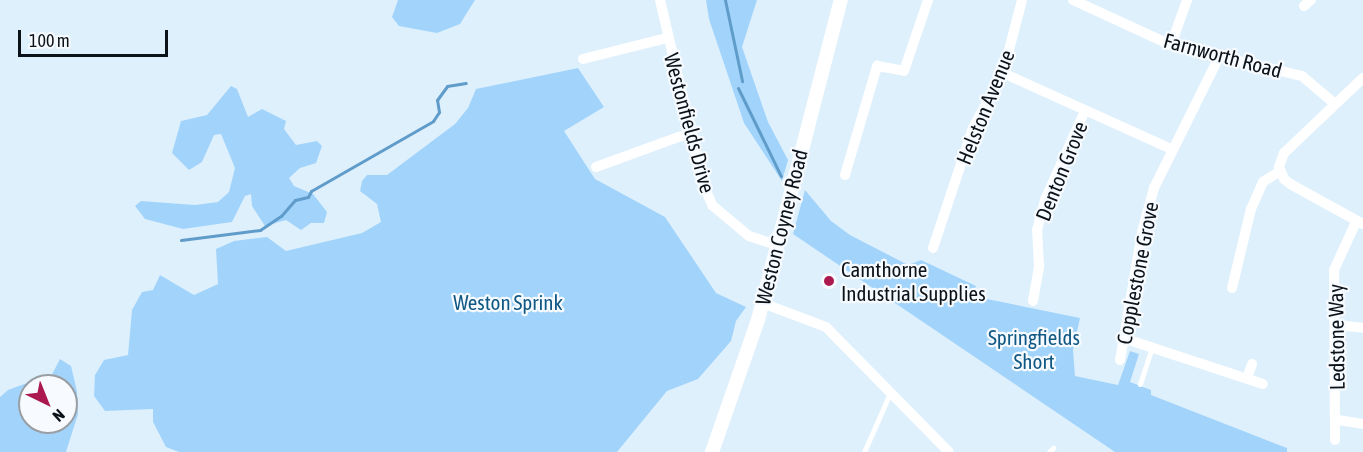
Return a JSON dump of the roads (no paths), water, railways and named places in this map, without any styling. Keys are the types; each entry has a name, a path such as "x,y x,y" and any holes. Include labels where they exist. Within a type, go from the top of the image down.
{"street":[{"name":"Westonfields Drive","path":"660,0 667,38 703,184 713,206 748,236 777,245"},
{"name":"Weston Coyney Road","path":"712,452 762,303 841,0"},
{"path":"845,175 877,66 904,71 928,0"},
{"name":"Helston Avenue","path":"933,248 973,128 1003,73 1022,0"},
{"name":"Farnworth Road","path":"1073,0 1171,45 1302,76 1334,103"},
{"path":"1171,45 1187,0"},
{"path":"583,58 667,38"},
{"name":"Copplestone Grove","path":"1120,360 1126,339 1142,232 1154,188 1171,149 1219,57"},
{"path":"1003,73 1084,112 1171,149"},
{"path":"1232,288 1242,233 1263,182 1280,171 1284,153 1334,103 1363,78"},
{"name":"Denton Grove","path":"1033,301 1039,266 1037,230 1045,200 1084,112"},
{"path":"596,167 692,132"},
{"path":"1280,171 1292,185 1359,223"},
{"name":"Ledstone Way","path":"1335,440 1338,420 1334,270 1359,223"},
{"path":"1236,272 1249,275"},
{"path":"762,303 826,327 949,452"},
{"path":"1336,325 1363,328"},
{"path":"1126,339 1263,384"},
{"path":"1247,378 1252,364"},
{"name":"Ledstone Way","path":"1338,420 1363,424"}],"lane":[{"path":"1140,384 1152,347"},
{"path":"864,452 890,393"}],"waterway":[{"path":"725,0 742,81"},
{"path":"181,240 260,230 281,216 295,200 308,197 311,191 433,121 439,112 437,100 447,86 466,83"},
{"path":"738,88 781,176"}],"place":[{"name":"Camthorne Industrial Supplies","path":"829,281"}],"park label":[{"name":"Weston Sprink","path":"508,302"},
{"name":"Springfields Short","path":"1034,349"}]}
